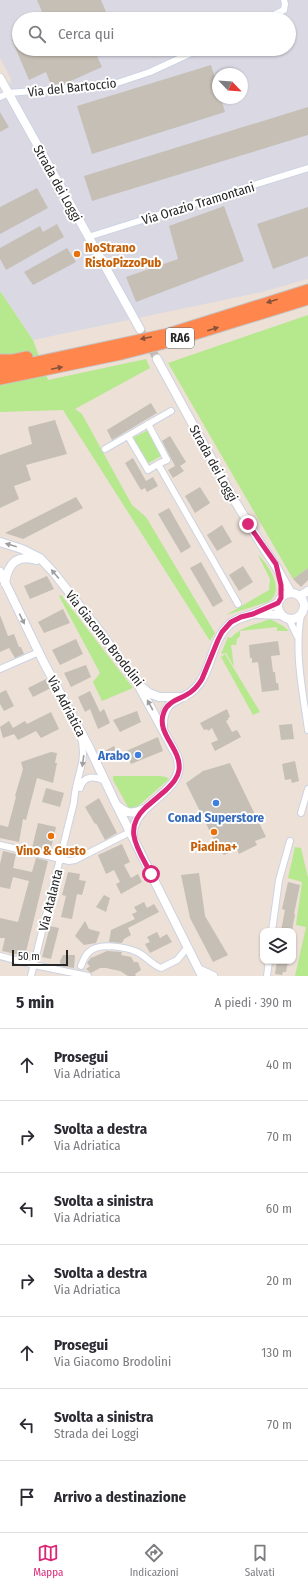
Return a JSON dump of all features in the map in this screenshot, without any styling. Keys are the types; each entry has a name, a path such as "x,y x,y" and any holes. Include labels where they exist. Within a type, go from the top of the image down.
{"highway":[{"name":"RA6","path":"0,384 15,368 121,354 172,341 308,290"},
{"name":"RA6","path":"0,380 15,368 168,334 308,299"},
{"path":"0,360 15,368"},
{"path":"0,370 15,368"}],"main road":[{"name":"Strada dei Loggi","path":"0,78 140,329"},
{"name":"Strada dei Loggi","path":"157,359 233,498 261,544 276,564 291,593"},
{"name":"Via Giacomo Brodolini","path":"0,542 22,548 35,555 45,563 98,629 137,683 149,693 159,697 184,696"},
{"path":"2,578 16,560 24,557 45,563"},
{"name":"Strada dei Loggi","path":"276,564 281,585 280,601"},
{"name":"Via Adriatica","path":"2,578 201,973"},
{"path":"300,596 308,591"},
{"path":"253,614 277,614 289,619 296,619 301,615 306,604 300,596 291,593 284,595 280,601 278,610 281,615"},
{"path":"163,728 162,716 165,709 169,704 192,692 202,679 222,632 231,622 241,617 253,614 280,601"},
{"path":"132,836 133,826 144,809 174,782 178,773 179,760 163,728 137,683"},
{"path":"115,802 123,810 130,813 136,813 144,809"},
{"path":"201,973 213,976"}],"street":[{"path":"280,12 284,10 284,0"},
{"name":"Via del Bartoccio","path":"0,97 9,93 114,84 150,72 185,56"},
{"name":"Via Orazio Tramontani","path":"88,237 308,168"},
{"path":"105,449 171,411"},
{"path":"128,436 148,470 167,460 148,424"},
{"path":"158,464 238,604"},
{"path":"301,615 298,638 305,691 308,730"},
{"path":"289,619 298,638"},
{"path":"0,669 39,652"},
{"name":"Via Atalanta","path":"74,802 74,796 84,754 76,723"},
{"name":"Via Atalanta","path":"31,976 74,802 84,780 92,777 105,781"},
{"path":"301,813 308,789"},
{"name":"Via Atalanta","path":"60,859 69,861 75,860 132,836"},
{"path":"272,928 279,880 290,841"},
{"path":"0,845 60,859"},
{"path":"81,966 89,951 99,946 109,946 137,952 151,963 161,968 177,960 188,947"},
{"path":"0,956 34,965 88,976"},
{"path":"266,975 268,964"}],"shaded area":[{"path":"0,0 308,0 308,279 262,292 33,340 0,291 0,97 8,98 11,79 0,58"}],"green space":[{"path":"0,291 33,340 48,380 146,359 150,368 75,409 82,414 132,505 146,517 215,633 210,641 63,410 0,412"},
{"path":"308,315 308,568 293,579 168,363"},
{"path":"148,430 161,456 147,464 133,438"},
{"path":"258,555 267,565 274,578 276,591 273,597 268,602 226,615 269,590 270,579"},
{"path":"61,595 133,688 102,701 93,682 100,673 59,596"},
{"path":"270,619 289,631 277,631 277,627 240,631 244,628"},
{"path":"240,631 240,636 237,639 236,645 231,645 234,667 226,653 221,654 228,637 231,638"},
{"path":"225,654 260,712 253,715 221,657"},
{"path":"113,776 160,776 169,779 137,807 132,809 128,807 113,780"},
{"path":"295,847 301,848 308,878 308,976 295,976 306,927 296,925 302,882 288,878"}],"building":[{"path":"37,0 101,0 106,12 42,12"},
{"path":"19,56 97,56 102,67 64,84 51,85 46,72 29,80"},
{"path":"211,65 212,104 223,104 225,112 92,154 77,106"},
{"path":"308,107 308,135 92,201 84,176"},
{"path":"0,112 9,127 0,132"},
{"path":"37,188 48,208 0,234 0,207"},
{"path":"224,206 244,261 136,302 126,277 178,259 169,226"},
{"path":"308,207 308,256 273,269 257,224"},
{"path":"57,224 64,237 6,270 0,259 0,248 40,226 43,232"},
{"path":"67,248 76,262 33,285 24,272"},
{"path":"151,403 157,413 112,440 107,430"},
{"path":"55,420 67,454 26,465 31,480 14,486 19,499 0,508 0,455 32,444 28,427"},
{"path":"170,436 186,462 180,466 184,471 173,478 168,470 175,466 162,441"},
{"path":"133,458 146,481 153,477 158,486 147,492 145,488 141,490 125,463"},
{"path":"200,487 210,503 195,513 185,496"},
{"path":"76,497 83,508 23,539 5,533"},
{"path":"169,508 191,547 181,553 158,514"},
{"path":"222,525 232,542 217,551 207,535"},
{"path":"201,562 223,601 213,607 190,568"},
{"path":"243,566 253,582 239,591 229,575"},
{"path":"308,568 308,580 301,587 293,579"},
{"path":"47,576 54,589 30,599 24,586"},
{"path":"63,609 70,623 44,633 38,622"},
{"path":"0,615 8,636 14,634 19,647 21,647 24,654 15,658 9,648 0,652"},
{"path":"76,639 83,654 60,665 52,650"},
{"path":"278,641 280,655 271,656 273,672 275,672 276,683 278,683 279,690 262,692 258,662 252,663 249,645"},
{"path":"86,665 91,677 71,687 64,673"},
{"path":"46,679 51,688 33,697 28,688"},
{"path":"6,690 14,706 4,711 0,704 0,693"},
{"path":"90,691 100,712 104,709 110,723 98,729 90,709 85,712 78,697"},
{"path":"227,709 230,717 226,721 232,732 237,730 241,737 215,751 211,743 218,740 212,728 208,731 207,729 204,730 200,723"},
{"path":"137,711 141,722 120,732 113,720"},
{"path":"51,712 59,729 41,738 36,731 18,740 14,734 3,738 0,727 9,721 13,728 25,721 27,724"},
{"path":"292,724 294,739 281,740 279,725"},
{"path":"158,737 163,751 131,764 126,751"},
{"path":"114,746 119,756 109,761 103,752"},
{"path":"51,752 57,753 55,763 57,763 53,783 37,778 26,820 23,819 19,842 0,838 0,825 8,827 23,769 21,762"},
{"path":"295,761 299,781 292,783 291,779 285,780 282,764"},
{"path":"230,763 266,837 255,841 257,845 239,854 237,849 224,855 218,848 186,783 203,771"},
{"path":"46,788 64,793 60,807 42,802"},
{"path":"99,798 117,833 105,840 85,807"},
{"path":"38,823 56,827 50,852 32,848"},
{"path":"122,844 130,862 124,865 131,878 138,874 142,882 121,894 116,884 120,882 114,870 106,874 98,855"},
{"path":"3,851 16,854 13,868 32,872 36,858 48,861 25,956 2,951 5,938 0,938 0,918 18,922 29,881 13,877 10,889 0,887 0,864"},
{"path":"68,872 80,874 79,880 86,881 82,895 77,894 72,919 61,917 66,896 62,895"},
{"path":"199,873 205,916 228,955 213,962 190,918 181,875"},
{"path":"288,882 300,885 293,928 282,928 285,910 282,909"},
{"path":"104,895 110,898 106,912 96,907"},
{"path":"144,902 147,908 154,904 159,912 128,928 131,935 124,939 122,943 109,942 111,930 135,919 132,914 137,912 134,907"},
{"path":"85,921 89,929 100,932 96,943 84,945 75,936"},
{"path":"50,926 59,928 51,959 42,957"},
{"path":"157,932 160,938 167,934 172,942 150,953 145,944 150,942 147,937"},
{"path":"107,951 122,952 121,955 131,957 134,962 138,962 141,970 135,974 136,976 128,976 120,971 106,968 100,968 91,973 86,969 90,966 87,963 92,956 91,958"},
{"path":"63,955 75,955 74,968 61,966 60,961"},
{"path":"277,964 287,964 286,972 283,972 282,975 275,974"}],"tunnel":[{"path":"140,329 157,359"}],"place":[{"name":"NoStrano RistoPizzoPub","path":"77,254"},
{"name":"Arabo","path":"138,755"},
{"name":"Conad Superstore","path":"216,803"},
{"name":"Piadina+","path":"214,832"},
{"name":"Vino & Gusto","path":"51,836"}],"route":[{"path":"151,874 134,840 133,826 144,809 174,782 178,773 179,760 163,728 162,716 165,709 169,704 192,692 198,685 222,632 231,622 278,603 281,598 281,585 276,564 248,524"}]}
